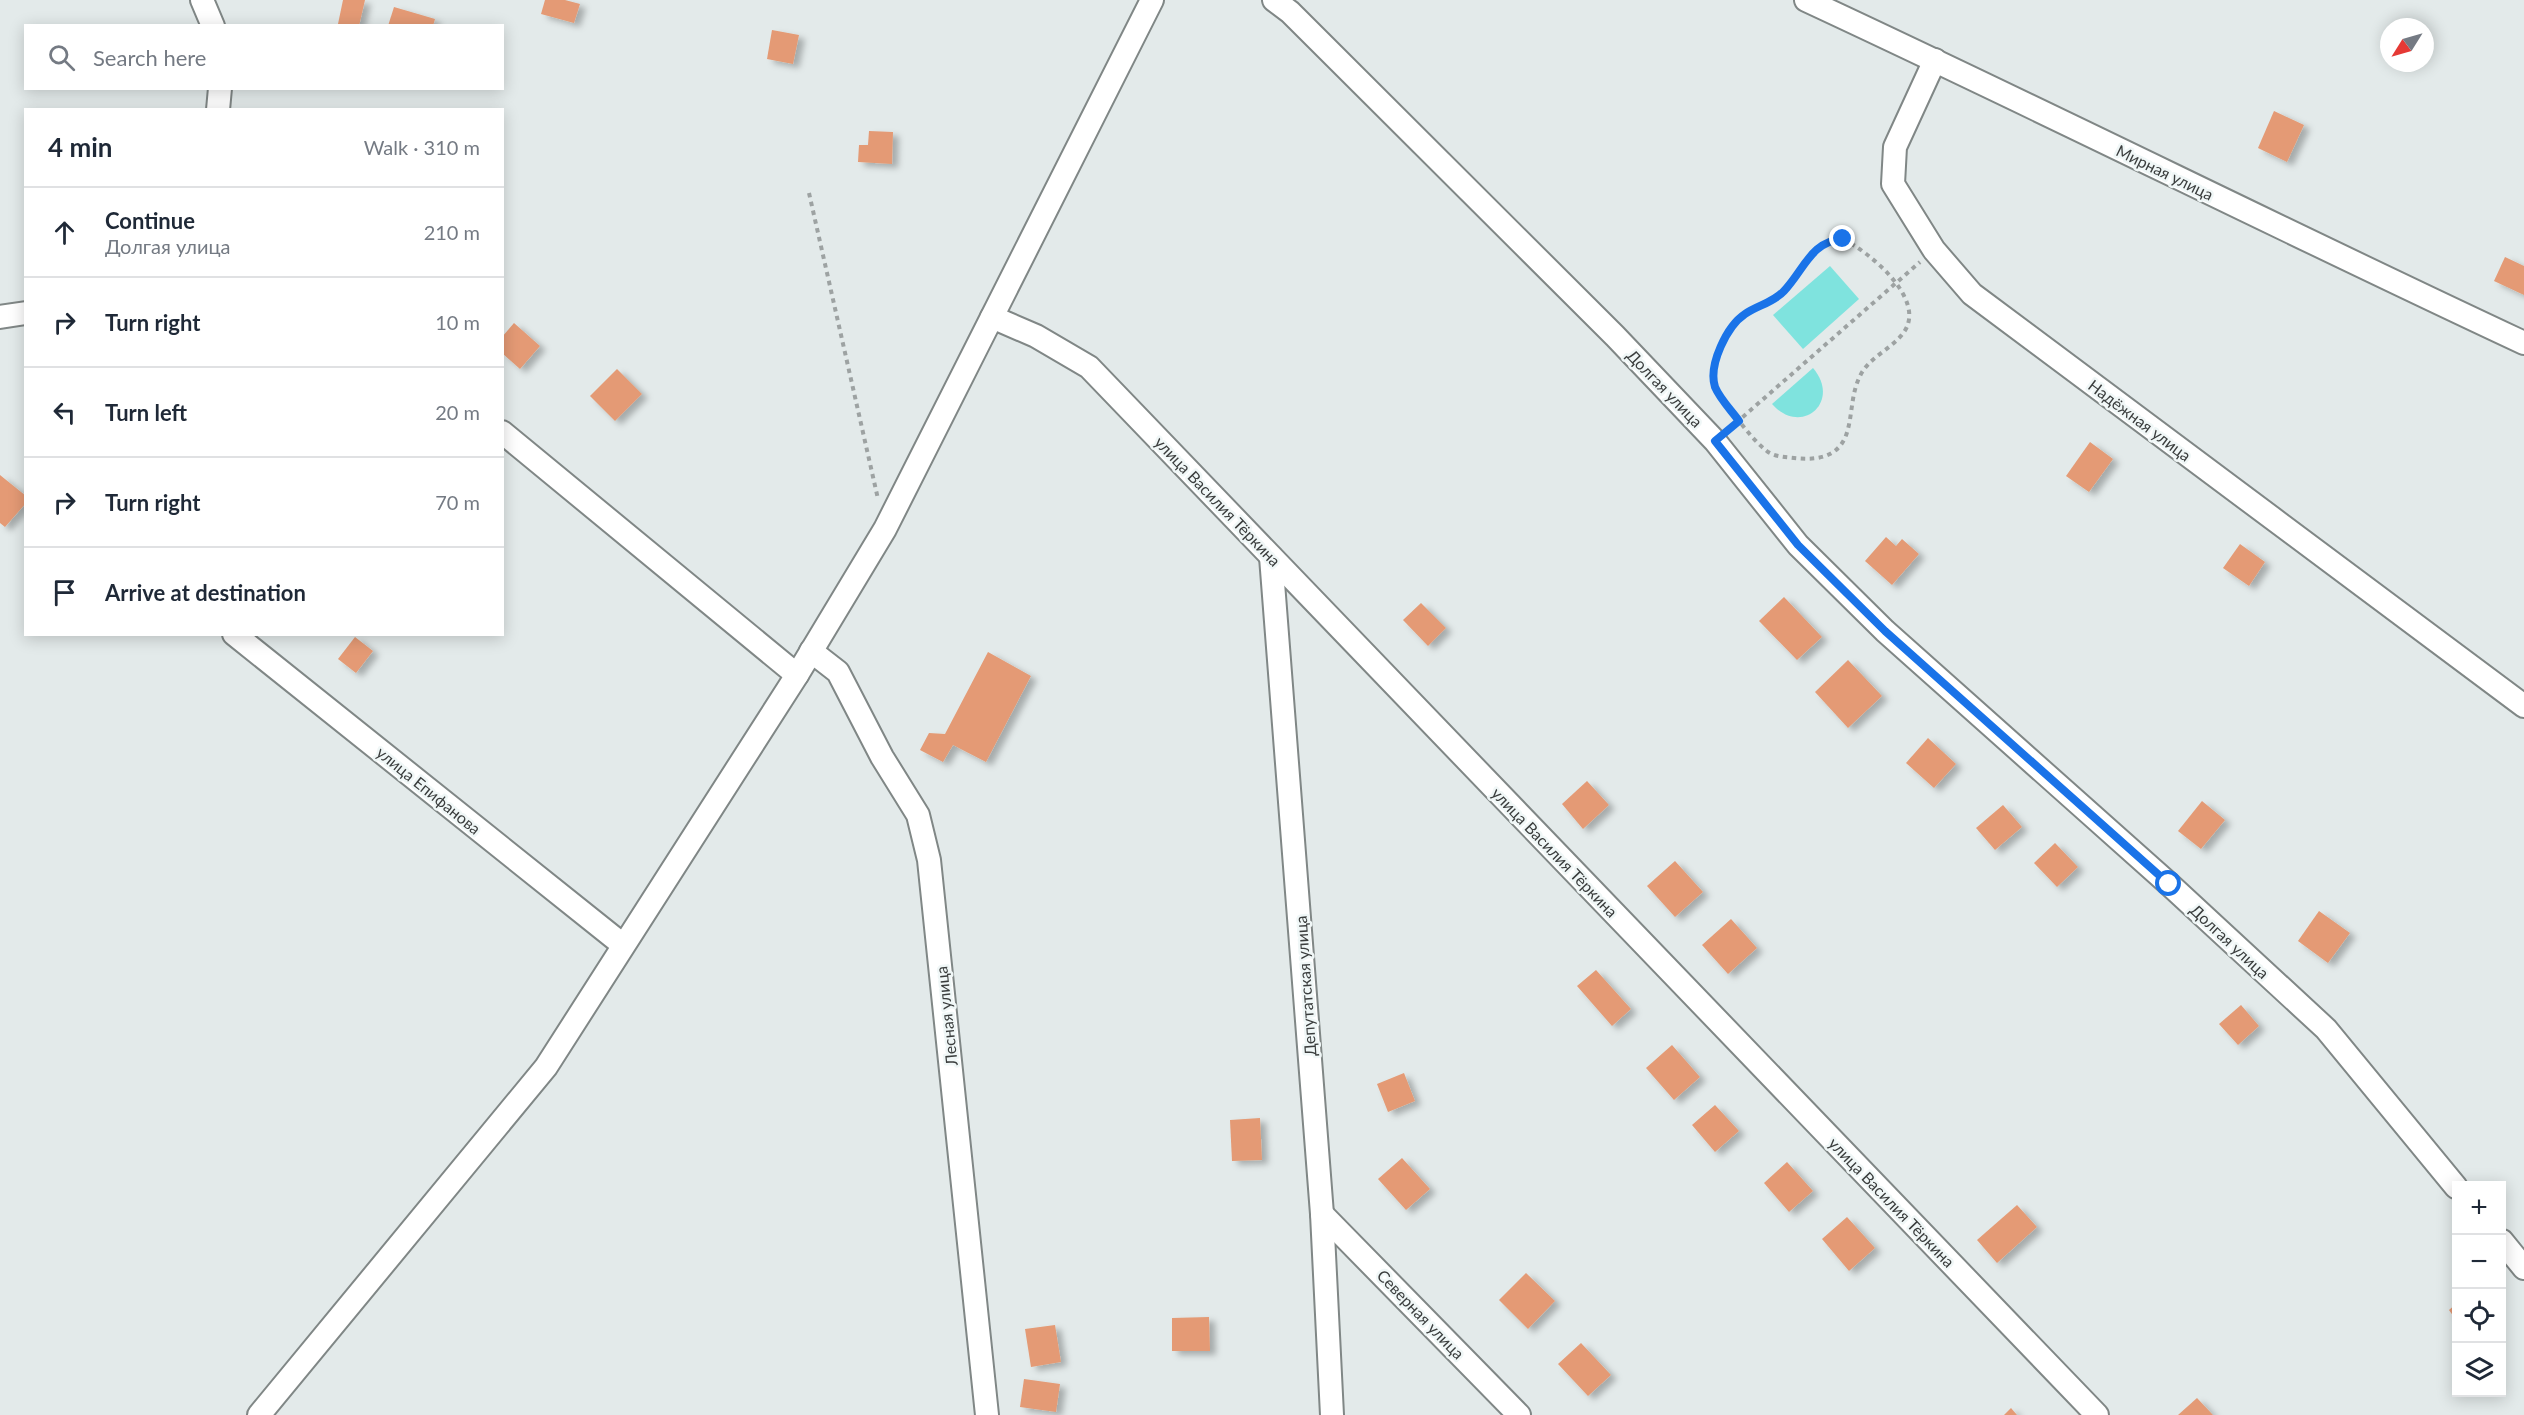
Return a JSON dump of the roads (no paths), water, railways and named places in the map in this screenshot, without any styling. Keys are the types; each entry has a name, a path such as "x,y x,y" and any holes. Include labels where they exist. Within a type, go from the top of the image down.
{"street":[{"path":"202,0 212,24"},
{"path":"259,1415 546,1067 797,675 885,529 1152,0"},
{"name":"Долгая улица","path":"1274,0 1290,12 1615,336 1715,441 1798,545 1885,631 2169,884 2326,1029 2452,1181"},
{"name":"Мирная улица","path":"1806,0 1935,60 2367,270 2524,343"},
{"name":"Надёжная улица","path":"1935,60 1895,147 1893,184 1934,250 1972,294 2524,706"},
{"path":"218,108 220,90"},
{"path":"0,317 24,313"},
{"name":"улица Василия Тёркина","path":"992,316 1036,336 1089,367 2097,1415"},
{"path":"504,434 797,675"},
{"name":"Депутатская улица","path":"1271,557 1322,1214 1332,1415"},
{"name":"улица Епифанова","path":"237,636 623,945"},
{"name":"Лесная улица","path":"811,651 838,672 882,757 918,815 929,860 987,1415"},
{"name":"Северная улица","path":"1322,1214 1519,1415"},
{"path":"2506,1246 2524,1268"}]}
